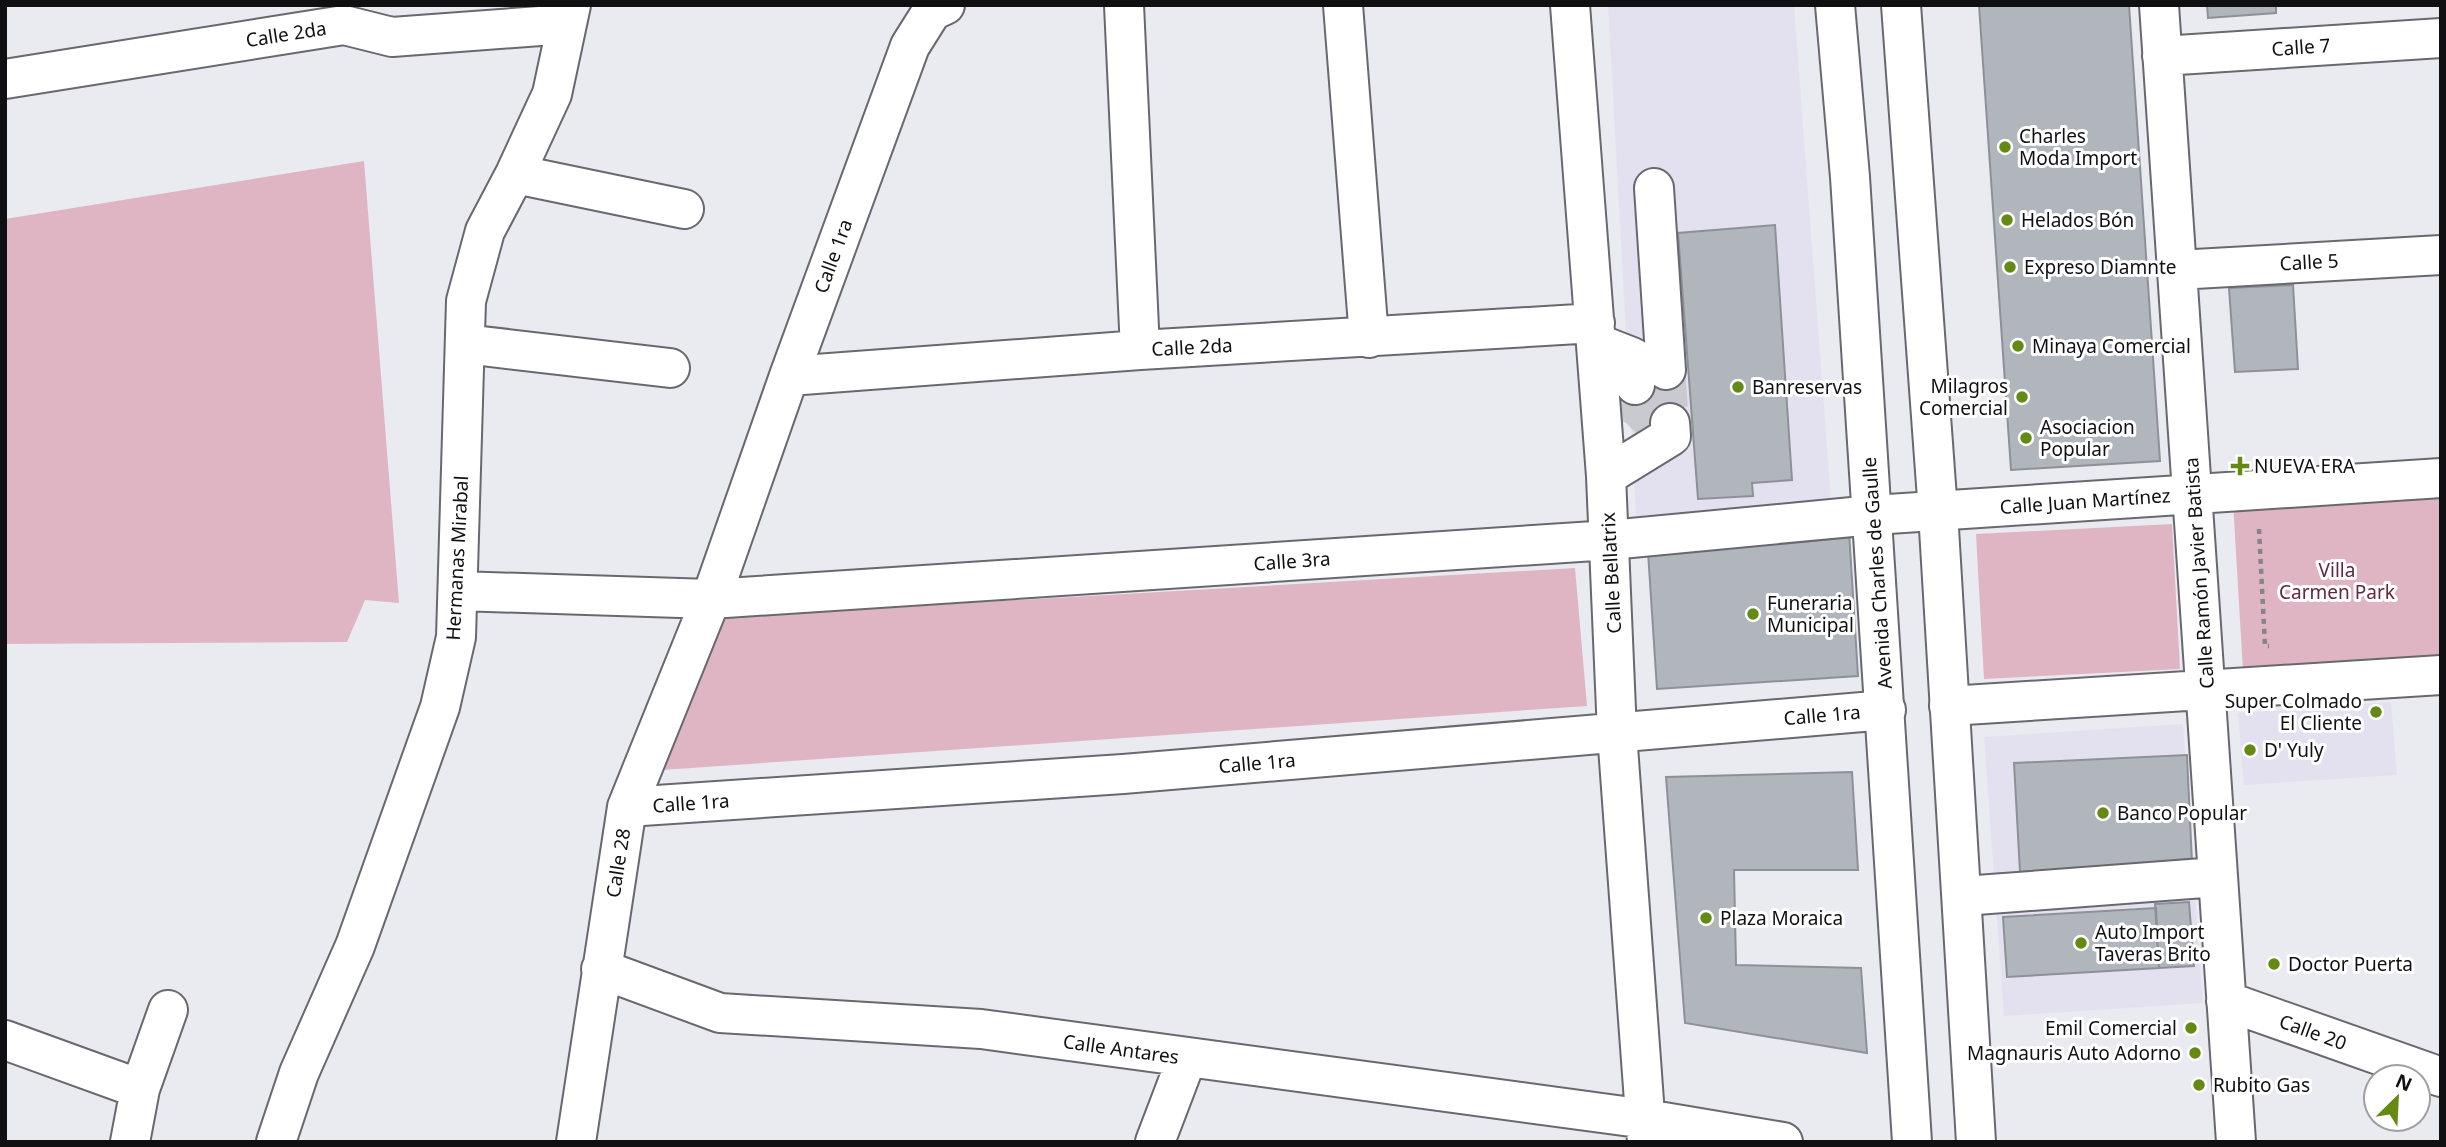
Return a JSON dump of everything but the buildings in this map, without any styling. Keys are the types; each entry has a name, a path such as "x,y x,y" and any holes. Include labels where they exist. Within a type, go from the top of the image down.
{"street":[{"name":"Calle 1ra","path":"711,599 789,376 910,46 932,11 944,5"},
{"path":"1124,5 1140,350"},
{"path":"1343,5 1369,338"},
{"name":"Calle Bellatrix","path":"1570,5 1596,333 1613,451 1610,540 1617,733 1646,1130"},
{"name":"Avenida Charles de Gaulle","path":"1835,5 1850,177 1873,515 1912,1142"},
{"path":"1901,5 1938,512 1976,1142"},
{"name":"Calle Ramón Javier Batista","path":"2159,5 2236,1142"},
{"name":"Calle 2da","path":"5,79 344,24 392,37 569,15"},
{"name":"Hermanas Mirabal","path":"276,1142 299,1073 355,946 440,706 456,637 466,301 485,231 552,94 569,15"},
{"name":"Calle 7","path":"2162,56 2441,38"},
{"path":"515,174 684,209"},
{"path":"1596,333 1632,357 1650,377 1654,188"},
{"name":"Calle 5","path":"2177,270 2441,255"},
{"name":"Calle 2da","path":"789,376 1140,350 1369,338 1596,333"},
{"path":"465,344 670,368"},
{"path":"1613,451 1671,436 1670,423"},
{"name":"Calle Juan Martínez","path":"1873,515 2441,478"},
{"name":"Calle 3ra","path":"458,591 711,599 1610,540 1873,515"},
{"name":"Calle 28","path":"576,1142 627,807 711,599"},
{"path":"1950,706 2441,675 2441,682"},
{"name":"Calle 1ra","path":"627,807 1123,774 1886,710"},
{"path":"1963,896 2217,877"},
{"name":"Calle Antares","path":"601,969 720,1013 981,1029 1187,1058 1646,1130 1783,1142"},
{"name":"Calle 20","path":"2226,1001 2441,1077"},
{"path":"130,1142 140,1089 168,1010"},
{"path":"5,1040 140,1089"},
{"path":"1155,1142 1187,1058"}],"path":[{"path":"2272,526 2259,527 2265,646 2279,645"}],"shaded area":[{"path":"1608,5 1794,5 1831,501 1636,516"},
{"path":"2391,702 2397,775 2244,785 2238,713"},
{"path":"2183,724 2203,1003 2004,1016 1984,737"}],"green space":[{"path":"364,161 399,603 365,600 347,642 5,644 5,219"},
{"name":"Villa Carmen Park","path":"2441,490 2441,658 2243,671 2233,502"},
{"path":"2172,524 2180,669 1984,679 1976,534"},
{"path":"1575,568 1587,706 662,770 725,617"}],"tunnel":[{"path":"1666,370 1670,423"},
{"path":"1631,428 1638,421 1635,385"}],"place":[{"name":"Charles Moda Import","path":"2005,147"},
{"name":"Helados Bón","path":"2007,220"},
{"name":"Expreso Diamnte","path":"2010,267"},
{"name":"Minaya Comercial","path":"2018,346"},
{"name":"Banreservas","path":"1738,387"},
{"name":"Milagros Comercial","path":"2022,397"},
{"name":"Asociacion Popular","path":"2026,438"},
{"name":"NUEVA ERA","path":"2240,466"},
{"name":"Funeraria Municipal","path":"1753,614"},
{"name":"Super Colmado El Cliente","path":"2376,712"},
{"name":"D' Yuly","path":"2250,750"},
{"name":"Banco Popular","path":"2103,813"},
{"name":"Plaza Moraica","path":"1706,918"},
{"name":"Auto Import Taveras Brito","path":"2081,943"},
{"name":"Doctor Puerta","path":"2274,964"},
{"name":"Emil Comercial","path":"2191,1028"},
{"name":"Magnauris Auto Adorno","path":"2195,1053"},
{"name":"Rubito Gas","path":"2199,1085"}]}
